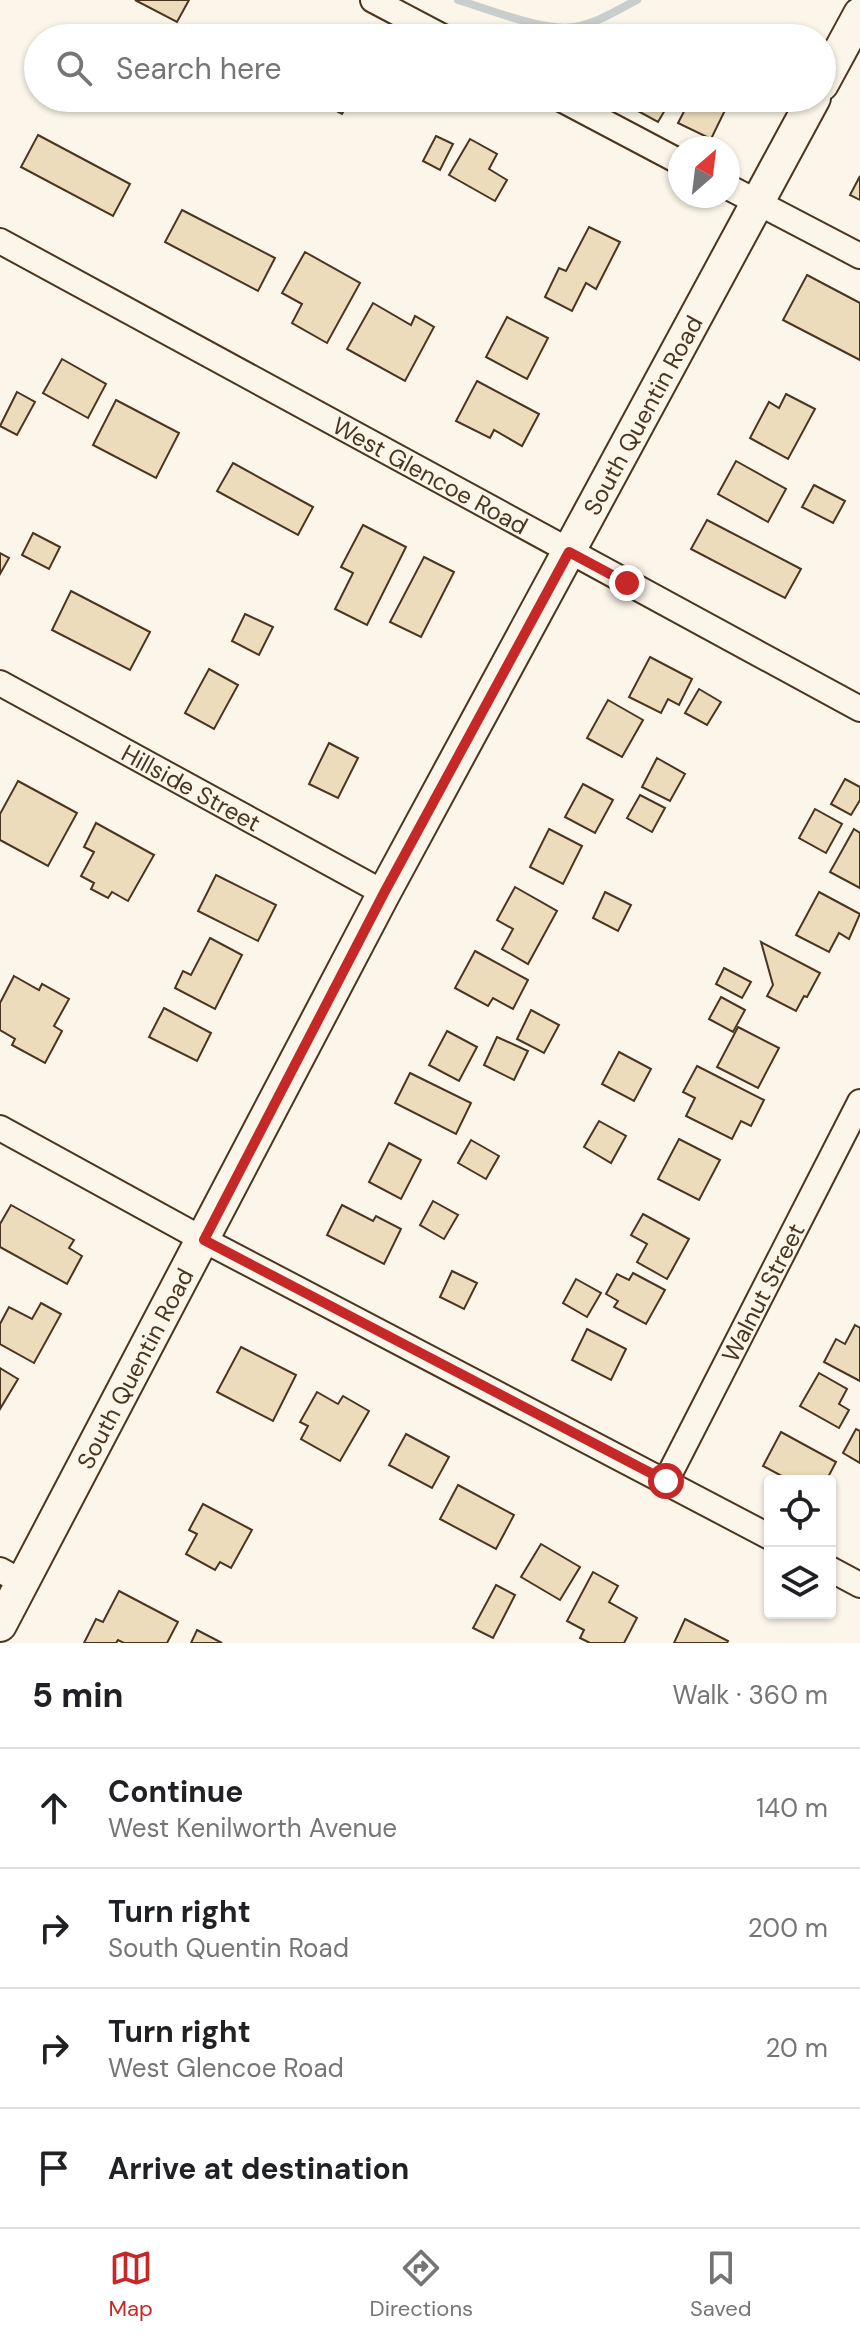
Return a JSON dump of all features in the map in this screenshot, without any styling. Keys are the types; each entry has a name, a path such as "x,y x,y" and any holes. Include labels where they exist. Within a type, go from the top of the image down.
{"main road":[{"path":"836,58 860,14"},
{"name":"South Quentin Road","path":"0,1625 12,1577 204,1240 384,893 807,112"}],"street":[{"path":"373,0 418,24"},
{"path":"585,112 668,156"},
{"path":"740,193 860,256"},
{"name":"West Glencoe Road","path":"0,241 860,709"},
{"name":"Hillside Street","path":"0,683 384,893"},
{"name":"Walnut Street","path":"666,1481 860,1102"},
{"path":"0,1128 204,1240 764,1534"},
{"path":"836,1572 860,1585"}],"building":[{"path":"135,0 189,0 177,22"},
{"path":"640,112 664,112 658,122"},
{"path":"684,112 724,112 712,136 705,136 678,123"},
{"path":"38,135 130,184 113,216 21,167"},
{"path":"436,136 453,144 440,170 423,161"},
{"path":"470,139 497,154 489,169 507,180 495,201 449,175"},
{"path":"860,176 860,200 850,195"},
{"path":"182,210 275,258 258,291 165,242"},
{"path":"589,227 620,242 596,289 586,283 572,311 545,297 559,268 566,271"},
{"path":"305,252 360,283 327,343 292,323 302,304 282,293"},
{"path":"807,275 860,303 860,360 783,320"},
{"path":"373,303 411,325 415,316 434,327 405,381 347,349"},
{"path":"507,317 548,338 527,379 486,357"},
{"path":"62,359 106,384 88,418 43,393"},
{"path":"477,381 539,414 522,446 494,430 490,438 456,421"},
{"path":"17,392 35,402 17,435 0,426"},
{"path":"786,394 815,409 788,459 750,438 769,402 779,408"},
{"path":"116,400 179,433 156,478 93,445"},
{"path":"736,461 786,489 768,522 718,494"},
{"path":"233,463 313,507 298,535 217,491"},
{"path":"814,485 845,501 833,523 802,507"},
{"path":"707,520 801,569 785,598 691,549"},
{"path":"363,525 406,547 367,625 335,609 353,573 341,567"},
{"path":"33,533 60,547 49,569 22,555"},
{"path":"0,553 9,558 0,574"},
{"path":"424,557 454,572 421,637 390,622"},
{"path":"71,591 150,632 130,670 52,630"},
{"path":"245,614 273,627 259,655 232,641"},
{"path":"650,657 692,679 679,705 668,699 661,713 629,697"},
{"path":"209,669 238,685 214,729 185,713"},
{"path":"699,689 721,702 707,725 685,713"},
{"path":"608,700 643,720 622,757 587,738"},
{"path":"329,743 358,758 338,798 309,784"},
{"path":"657,758 685,774 670,801 642,787"},
{"path":"845,779 860,787 860,800 851,815 831,804"},
{"path":"18,781 77,813 48,866 0,840 0,814"},
{"path":"583,784 613,800 595,833 565,817"},
{"path":"640,795 665,808 652,832 627,818"},
{"path":"815,809 842,824 826,853 799,838"},
{"path":"96,823 154,855 128,901 112,892 108,898 91,889 94,883 81,876 94,852 84,847"},
{"path":"549,829 582,846 563,884 530,867"},
{"path":"854,829 860,833 860,888 830,872"},
{"path":"216,875 276,905 258,941 198,911"},
{"path":"515,887 557,911 528,964 502,949 513,929 497,920"},
{"path":"605,892 631,905 618,931 593,918"},
{"path":"819,892 860,914 849,939 839,933 829,952 796,935"},
{"path":"210,938 242,955 215,1009 175,988 183,971 191,975"},
{"path":"761,942 820,973 796,1011 767,996 773,985"},
{"path":"475,951 528,980 513,1009 493,998 488,1006 455,988"},
{"path":"724,968 751,982 742,998 716,984"},
{"path":"14,976 39,990 42,984 69,999 54,1026 62,1031 45,1063 12,1045 15,1039 0,1030 0,1003"},
{"path":"721,997 745,1010 733,1032 709,1019"},
{"path":"164,1008 211,1033 197,1061 149,1037"},
{"path":"531,1010 559,1025 544,1053 517,1039"},
{"path":"738,1027 779,1048 758,1088 717,1067"},
{"path":"447,1031 477,1047 459,1081 429,1065"},
{"path":"497,1037 528,1051 514,1080 484,1065"},
{"path":"619,1052 651,1069 634,1101 602,1084"},
{"path":"697,1066 764,1100 751,1126 741,1121 732,1139 686,1116 695,1098 683,1092"},
{"path":"410,1073 471,1103 456,1134 395,1103"},
{"path":"599,1121 626,1136 611,1163 584,1147"},
{"path":"679,1139 720,1160 699,1200 658,1179"},
{"path":"471,1140 499,1156 486,1179 458,1163"},
{"path":"389,1143 421,1160 401,1199 369,1182"},
{"path":"433,1201 458,1215 444,1239 420,1225"},
{"path":"11,1205 74,1240 69,1248 82,1256 67,1284 0,1247 0,1224"},
{"path":"342,1205 373,1221 376,1216 401,1229 384,1264 327,1235"},
{"path":"643,1214 689,1239 667,1279 637,1262 647,1244 631,1235"},
{"path":"452,1271 477,1283 464,1309 440,1297"},
{"path":"633,1273 665,1290 646,1324 614,1307 618,1301 606,1294 617,1274 629,1280"},
{"path":"576,1279 601,1293 587,1317 563,1303"},
{"path":"41,1303 61,1314 34,1363 0,1344 0,1324 9,1307 32,1319"},
{"path":"855,1325 860,1328 860,1381 824,1362 836,1339 845,1344"},
{"path":"587,1329 626,1349 611,1380 572,1360"},
{"path":"241,1347 296,1375 273,1421 217,1392"},
{"path":"0,1368 18,1379 0,1409"},
{"path":"819,1373 847,1389 839,1404 849,1410 839,1428 800,1406"},
{"path":"317,1392 338,1404 343,1396 369,1411 340,1461 301,1439 308,1426 300,1422"},
{"path":"856,1429 860,1431 860,1463 843,1453"},
{"path":"781,1432 836,1462 829,1475 780,1475 763,1466"},
{"path":"406,1434 449,1457 432,1488 389,1465"},
{"path":"458,1485 514,1515 496,1549 440,1519"},
{"path":"203,1504 252,1530 231,1568 220,1562 215,1570 186,1554 197,1534 189,1530"},
{"path":"541,1544 580,1567 560,1600 521,1577"},
{"path":"593,1572 618,1586 609,1602 637,1618 624,1643 590,1643 580,1638 584,1630 567,1621"},
{"path":"496,1585 515,1595 493,1638 473,1628"},
{"path":"119,1591 178,1622 167,1643 124,1643 118,1640 116,1643 84,1643 96,1619 103,1622"},
{"path":"685,1619 728,1641 727,1643 674,1643"},
{"path":"197,1630 222,1643 191,1643"}],"waterway":[{"path":"458,0 537,24"},
{"path":"586,24 637,0"}],"route":[{"path":"627,583 569,552 384,893 204,1240 666,1481"}]}
